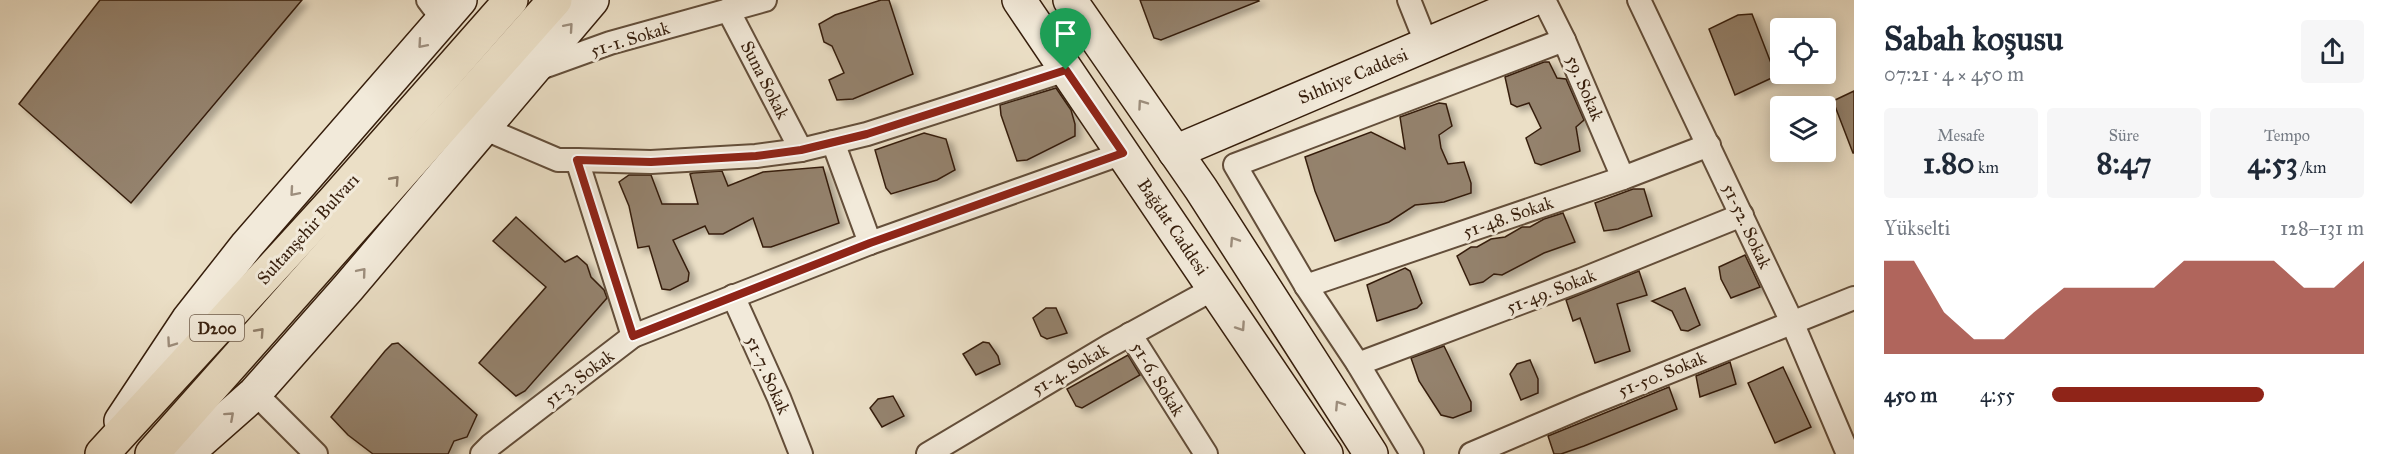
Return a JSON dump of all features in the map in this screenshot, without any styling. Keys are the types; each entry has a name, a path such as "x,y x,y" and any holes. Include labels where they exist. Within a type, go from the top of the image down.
{"highway":[{"name":"Sultanşehir Bulvarı","path":"152,454 511,0"},
{"name":"Sultanşehir Bulvarı","path":"101,454 555,0"}],"main road":[{"path":"186,454 255,393 348,288 592,0"},
{"name":"Bağdat Caddesi","path":"1019,0 1326,454"},
{"path":"1070,0 1175,152 1371,454"},
{"name":"Sıhhiye Caddesi","path":"1175,152 1531,0"},
{"path":"101,454 148,376 205,298 443,7"}],"street":[{"name":"51-1. Sokak","path":"531,72 610,43 765,0"},
{"path":"1408,0 1427,45"},
{"name":"59. Sokak","path":"1544,0 1564,40 1623,178"},
{"name":"51-52. Sokak","path":"1639,0 1792,322 1848,454"},
{"name":"Suna Sokak","path":"729,10 801,150"},
{"path":"1412,454 1358,364 1306,286 1235,165 1564,40"},
{"path":"483,128 558,160 651,162 756,156 801,150 867,134 1066,70"},
{"path":"833,142 870,243"},
{"name":"51-48. Sokak","path":"1306,286 1623,178 1709,145"},
{"name":"51-3. Sokak","path":"482,454 490,445 633,336 870,243 1123,153"},
{"path":"577,160 633,336"},
{"name":"51-49. Sokak","path":"1358,364 1581,280 1742,215"},
{"name":"51-4. Sokak","path":"928,454 1130,334 1215,288"},
{"name":"51-7. Sokak","path":"733,296 779,398 801,454"},
{"name":"51-50. Sokak","path":"1471,454 1584,406 1854,298"},
{"name":"51-6. Sokak","path":"1130,334 1206,454"},
{"path":"255,393 316,454"}],"building":[{"path":"100,0 302,0 131,203 19,104"},
{"path":"881,0 889,0 913,74 853,99 837,100 829,80 844,73 832,46 824,42 819,24 835,15"},
{"path":"1140,0 1259,1 1161,40 1154,38"},
{"path":"1752,14 1770,60 1770,79 1735,95 1709,29 1738,15"},
{"path":"1549,62 1557,78 1566,79 1584,120 1576,127 1580,151 1541,165 1535,163 1526,138 1541,128 1529,103 1517,107 1511,104 1505,77"},
{"path":"1056,88 1071,110 1075,124 1075,136 1027,160 1017,161 1001,115 1000,105"},
{"path":"1854,91 1854,153 1836,109 1836,100"},
{"path":"1439,103 1446,104 1452,126 1439,135 1441,148 1448,164 1464,162 1471,183 1471,193 1444,202 1415,205 1389,222 1335,241 1315,191 1305,157 1371,132 1405,149 1400,117"},
{"path":"924,133 946,139 955,170 937,180 891,194 886,188 875,150"},
{"path":"823,167 839,223 771,247 763,247 753,218 723,234 709,234 705,226 673,240 689,273 688,281 670,290 662,289 649,246 638,248 629,206 619,182 629,175 651,175 662,204 698,204 690,174 693,173 722,171 728,186 763,172"},
{"path":"1633,189 1644,189 1652,216 1618,229 1604,231 1595,203"},
{"path":"1563,213 1575,242 1544,253 1502,275 1494,274 1483,282 1470,285 1457,256 1471,247 1477,247 1491,239 1505,237 1522,227 1530,227 1544,219"},
{"path":"516,217 565,262 577,256 587,265 591,277 604,290 607,298 525,391 516,396 479,363 546,287 493,241"},
{"path":"1745,255 1760,287 1731,298 1721,279 1719,267"},
{"path":"1405,268 1410,271 1422,303 1417,308 1377,321 1367,285"},
{"path":"1639,271 1647,295 1617,304 1630,351 1595,363 1580,318 1573,321 1566,300"},
{"path":"1685,288 1700,325 1688,331 1681,330 1672,311 1652,301"},
{"path":"1046,308 1056,308 1067,333 1047,339 1041,336 1033,318"},
{"path":"983,342 989,343 998,356 1000,364 976,375 963,354"},
{"path":"398,343 477,415 467,437 454,441 448,454 373,454 348,435 331,417 385,351 392,344"},
{"path":"1444,346 1471,402 1471,411 1453,418 1441,415 1419,381 1411,358"},
{"path":"1128,355 1140,375 1082,408 1076,406 1067,389"},
{"path":"1530,360 1538,379 1538,393 1521,400 1510,374 1517,364"},
{"path":"1730,362 1736,384 1700,397 1696,376"},
{"path":"1783,367 1811,427 1775,443 1748,383"},
{"path":"1669,387 1677,409 1584,446 1561,454 1554,454 1548,436"},
{"path":"893,396 904,416 882,427 870,408 878,399"}],"route":[{"path":"1066,70 1123,153 870,243 633,336 577,160 651,162 756,156 801,150 867,134 1066,70"}]}
